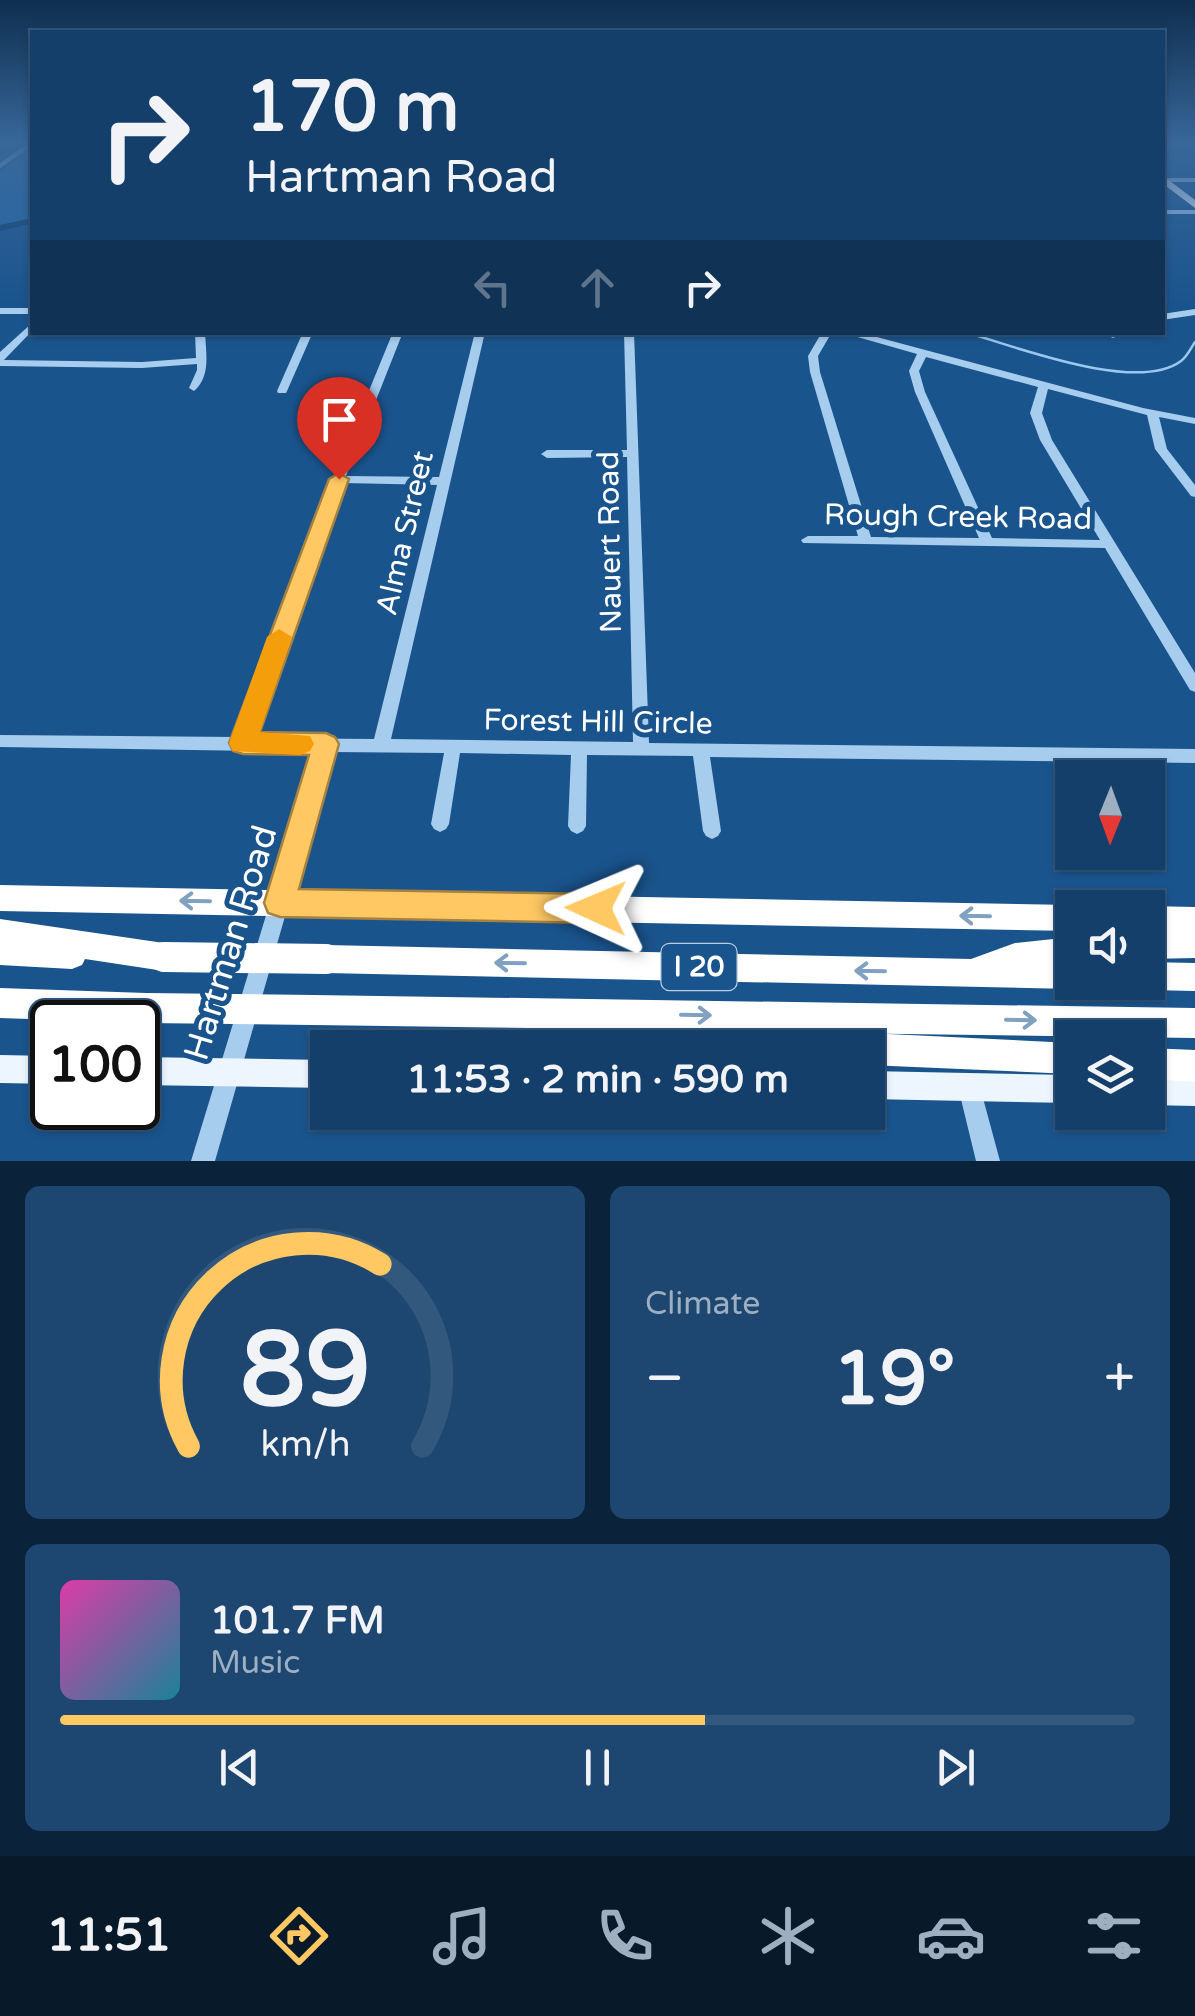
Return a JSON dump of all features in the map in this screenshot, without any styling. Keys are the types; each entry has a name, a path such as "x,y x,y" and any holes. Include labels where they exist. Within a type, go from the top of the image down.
{"highway":[{"path":"0,898 1055,918"},
{"path":"1165,919 1195,920"},
{"path":"0,932 164,957"},
{"path":"1165,945 1195,944"},
{"name":"I 20","path":"0,951 1055,975"},
{"path":"964,973 1015,958 1055,952"},
{"path":"1165,976 1195,977"},
{"name":"I 20","path":"0,1003 1195,1023"},
{"path":"598,1014 650,1030"},
{"path":"885,1050 1055,1058"},
{"path":"1165,1065 1195,1066"}],"main road":[{"path":"0,1069 30,1070"},
{"path":"160,1071 310,1074"},
{"path":"885,1085 1055,1090"},
{"path":"1165,1091 1195,1092"}],"street":[{"path":"1165,212 1195,209"},
{"path":"0,311 30,311"},
{"path":"1165,317 1195,312"},
{"path":"0,360 30,328"},
{"path":"194,388 202,361 200,335"},
{"path":"282,391 307,335"},
{"path":"243,743 339,479 397,335"},
{"name":"Alma Street","path":"382,745 479,335"},
{"name":"Nauert Road","path":"629,335 641,750"},
{"path":"825,335 813,356 815,372 866,540"},
{"path":"856,335 1044,386 1195,420"},
{"path":"922,354 914,370 920,392 987,542"},
{"path":"0,360 202,361"},
{"path":"1044,386 1037,405 1040,425 1195,686"},
{"path":"1152,413 1161,449 1195,493"},
{"path":"547,454 633,453"},
{"path":"339,479 442,480"},
{"name":"Rough Creek Road","path":"808,540 1108,544"},
{"name":"Forest Hill Circle","path":"0,741 1195,756"},
{"name":"Hartman Road","path":"203,1161 326,744"},
{"path":"440,824 454,746"},
{"path":"578,826 579,749"},
{"path":"701,752 712,831"},
{"path":"969,1087 988,1161"}],"shaded area":[{"path":"0,196 30,196 30,225 0,230"}],"waterway":[{"path":"0,228 30,221"},
{"path":"975,335 1075,364 1136,372 1161,370 1181,361 1195,342"}],"slow traffic":[{"path":"279,637 243,743 300,744"}],"route":[{"path":"339,479 243,743 326,744 280,903 596,908"}]}
